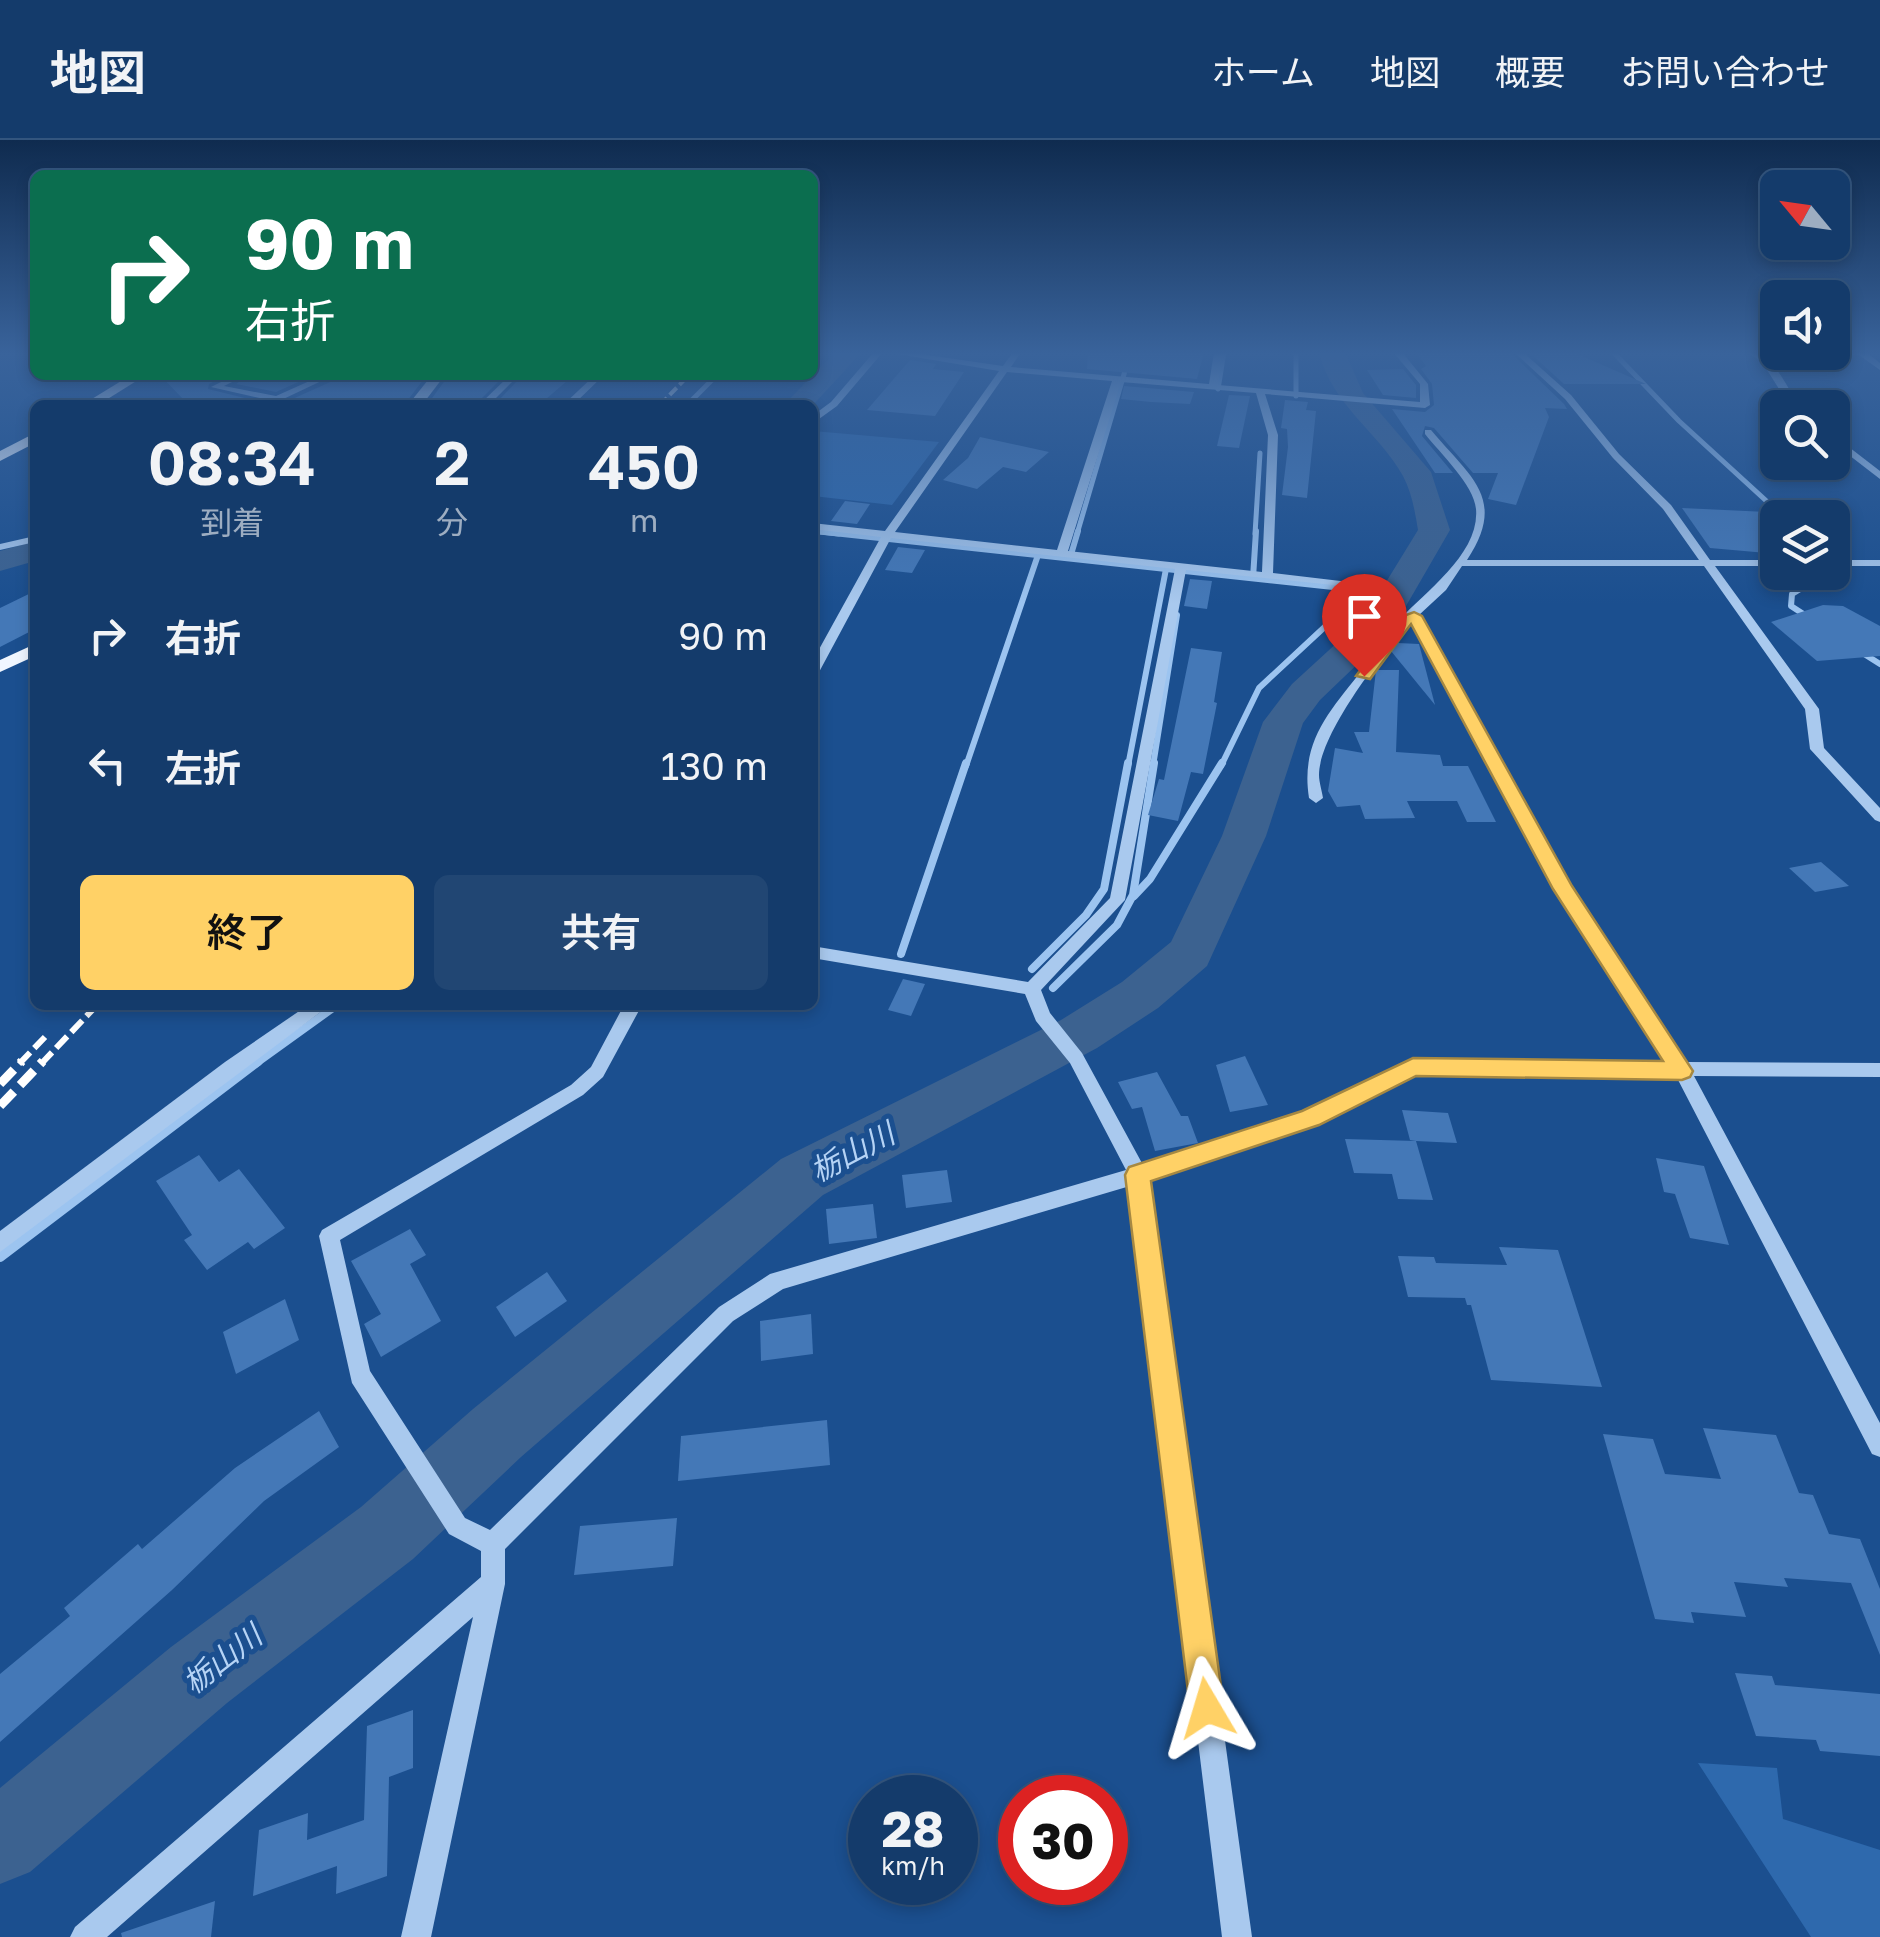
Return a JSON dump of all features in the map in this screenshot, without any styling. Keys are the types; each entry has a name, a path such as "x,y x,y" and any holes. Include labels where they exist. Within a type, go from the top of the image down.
{"main road":[{"path":"0,457 30,440"},
{"path":"0,667 30,652"}],"street":[{"path":"818,663 888,534 958,436"},
{"path":"1061,554 1099,436"},
{"path":"1267,576 1274,436"},
{"path":"1316,798 1312,774 1331,720 1404,622 1414,616 1459,564 1476,538 1482,511 1477,492 1466,474 1430,436"},
{"path":"1599,436 1668,508 1812,709 1817,749 1880,817"},
{"path":"1850,452 1880,476"},
{"path":"818,527 1349,585"},
{"path":"0,547 30,540"},
{"path":"1459,564 1760,563"},
{"path":"1850,563 1880,563"},
{"path":"1032,989 1117,900 1181,566"},
{"path":"1414,616 1563,889 1682,1071 1880,1446"},
{"path":"818,953 1032,989"},
{"path":"1032,989 1042,1016 1076,1058 1138,1175 1237,1937"},
{"path":"0,1244 231,1067 314,1010"},
{"path":"492,1544 456,1526 360,1376 329,1236 577,1090 597,1072 631,1010"},
{"path":"416,1937 493,1584 492,1544 726,1314 777,1281 1138,1175 1310,1118 1413,1067 1880,1070"},
{"path":"85,1937 493,1584"}],"shaded area":[{"path":"818,436 939,442 892,505 818,497"},
{"path":"1698,1763 1777,1768 1783,1819 1880,1850 1880,1937 1811,1937"}],"building":[{"path":"1219,436 1242,436 1239,448 1217,446"},
{"path":"1287,436 1313,436 1307,498 1282,495"},
{"path":"1410,436 1422,436 1453,473 1435,473"},
{"path":"1441,436 1542,436 1516,505 1488,499 1498,473 1473,473"},
{"path":"980,437 1049,452 1026,472 1003,467 977,489 943,480 968,458"},
{"path":"845,501 870,504 857,524 831,521"},
{"path":"1682,508 1760,512 1760,552 1710,548"},
{"path":"898,547 925,550 912,573 885,570"},
{"path":"1190,579 1212,581 1207,609 1184,606"},
{"path":"30,593 30,632 0,647 0,608"},
{"path":"1823,605 1843,606 1880,626 1880,656 1817,661 1771,622"},
{"path":"1398,643 1419,644 1435,705 1391,651"},
{"path":"1191,648 1222,652 1203,774 1191,772 1178,821 1148,815 1159,779 1164,780"},
{"path":"1376,670 1399,670 1396,752 1440,755 1443,766 1468,766 1496,822 1467,822 1457,801 1407,801 1415,818 1365,819 1360,805 1337,807 1328,791 1335,748 1363,753 1354,732 1369,732"},
{"path":"1821,862 1849,886 1815,892 1789,868"},
{"path":"903,979 925,984 911,1016 888,1010"},
{"path":"1245,1056 1268,1105 1230,1112 1216,1065"},
{"path":"1157,1072 1181,1116 1188,1116 1198,1143 1155,1151 1142,1107 1132,1109 1118,1082"},
{"path":"1402,1110 1448,1113 1457,1143 1410,1140"},
{"path":"1345,1139 1416,1141 1433,1200 1398,1199 1392,1174 1354,1173"},
{"path":"199,1155 219,1182 239,1169 285,1228 254,1249 248,1242 207,1270 184,1240 192,1235 156,1181"},
{"path":"1656,1158 1704,1166 1729,1245 1690,1238 1675,1194 1664,1192"},
{"path":"947,1170 952,1202 906,1208 902,1175"},
{"path":"873,1204 877,1238 829,1244 826,1209"},
{"path":"410,1229 426,1255 410,1264 441,1321 381,1357 364,1324 381,1314 351,1261"},
{"path":"1499,1247 1558,1250 1602,1387 1491,1380 1471,1305 1467,1305 1465,1298 1408,1297 1398,1256 1434,1257 1436,1263 1507,1265"},
{"path":"547,1272 567,1301 515,1337 496,1307"},
{"path":"285,1299 299,1340 236,1374 223,1332"},
{"path":"811,1314 813,1354 761,1361 760,1321"},
{"path":"319,1411 339,1447 264,1501 172,1590 0,1742 0,1674 70,1616 64,1608 138,1544 142,1549 235,1468"},
{"path":"827,1420 830,1465 678,1481 681,1436"},
{"path":"1703,1428 1776,1435 1799,1493 1813,1495 1829,1534 1860,1539 1880,1589 1880,1655 1851,1583 1784,1578 1788,1587 1734,1582 1746,1617 1691,1612 1694,1623 1655,1619 1603,1434 1653,1439 1665,1474 1721,1479"},
{"path":"677,1518 673,1566 574,1575 580,1526"},
{"path":"1735,1673 1772,1676 1775,1685 1880,1694 1880,1756 1820,1751 1816,1740 1756,1736"},
{"path":"413,1710 413,1768 389,1777 387,1876 336,1894 337,1866 253,1896 259,1830 308,1813 307,1840 364,1820 367,1726"},
{"path":"215,1901 211,1937 122,1937 121,1933"}],"waterway":[{"path":"1077,534 1106,436"},
{"name":"栃山川","path":"0,1842 199,1675 387,1533 497,1433 802,1177 1079,1034 1140,995 1190,953 1244,836 1283,722 1306,692 1378,624 1434,530 1427,496 1416,472 1385,436"},
{"path":"1695,436 1765,500"},
{"path":"1255,534 1260,453"},
{"path":"818,531 1038,555"},
{"path":"1070,558 1078,531"},
{"path":"1253,578 1256,531"},
{"path":"818,532 839,534"},
{"path":"0,561 30,552"},
{"path":"966,766 1038,555"},
{"path":"1038,555 1398,594"},
{"path":"1128,766 1166,569"},
{"path":"1799,590 1792,594 1791,606 1811,619"},
{"path":"1153,766 1177,615"},
{"path":"1221,766 1259,688 1330,622"},
{"path":"1861,652 1880,664"},
{"path":"901,954 966,763"},
{"path":"1032,969 1086,915 1104,889 1128,763"},
{"path":"1053,988 1117,925 1133,895 1154,763"},
{"path":"1134,896 1150,879 1222,763"},
{"path":"255,1064 330,1010"},
{"path":"0,1257 258,1061"}],"railway":[{"path":"41,1064 92,1010"},
{"path":"19,1064 45,1037"},
{"path":"0,1084 22,1061"},
{"path":"0,1106 43,1061"}],"route":[{"path":"1207,1708 1138,1175 1310,1118 1413,1067 1682,1071 1563,889 1414,616 1404,622 1364,676"}]}
